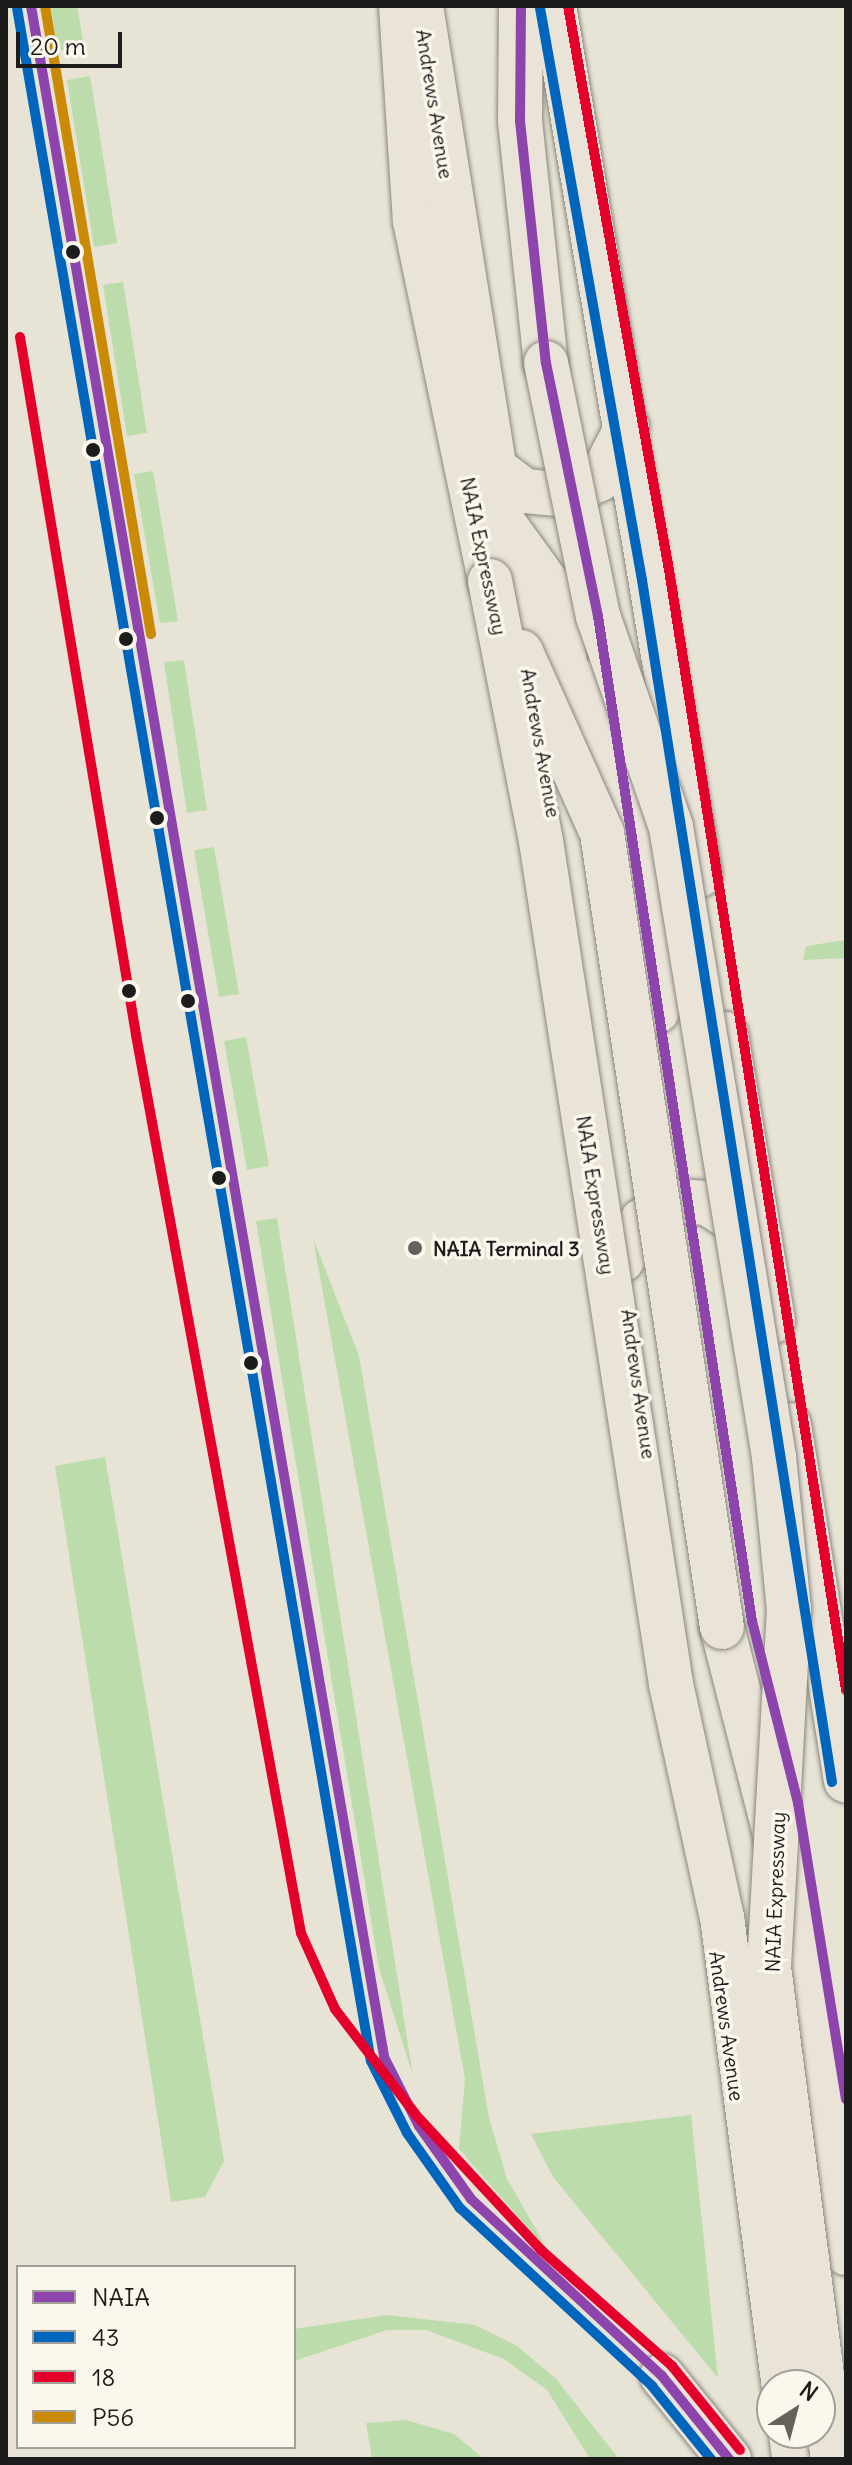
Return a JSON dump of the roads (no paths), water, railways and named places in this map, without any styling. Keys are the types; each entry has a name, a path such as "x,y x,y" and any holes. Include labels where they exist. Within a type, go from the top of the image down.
{"main road":[{"name":"NAIA Expressway","path":"401,6 415,221 541,841 671,1684 722,1917 782,2369"},
{"name":"Andrews Avenue","path":"421,6 622,1260 775,2369"},
{"name":"NAIA Expressway","path":"521,6 520,121 546,363 598,616 671,827 774,1457 789,1609 769,1967 833,2459"},
{"path":"554,6 761,1237 846,1780"},
{"path":"493,467 525,491 565,495 600,479 627,427"},
{"path":"501,519 555,594 610,955"},
{"path":"490,581 602,833 737,1624 784,1868 846,2253"},
{"path":"598,616 737,1624 800,1817 846,2099"},
{"path":"622,1260 642,1221 678,1201 707,1203 761,1237"},
{"path":"813,2459 846,2370"},
{"path":"662,2376 729,2459"}],"place":[{"name":"NAIA Terminal 3","path":"415,1248"}]}
